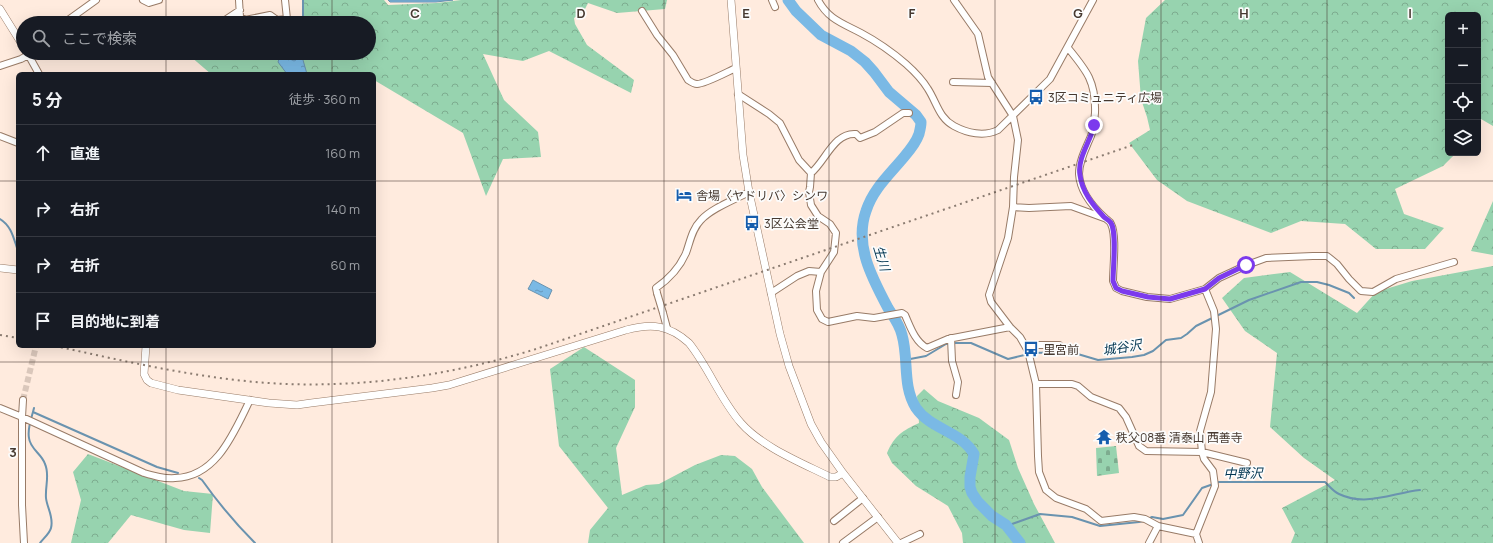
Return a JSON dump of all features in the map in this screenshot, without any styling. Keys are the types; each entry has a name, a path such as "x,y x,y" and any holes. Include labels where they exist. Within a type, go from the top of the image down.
{"street":[{"path":"74,16 96,0"},
{"path":"143,0 149,3 159,0"},
{"path":"239,0 240,16"},
{"path":"285,0 287,16"},
{"path":"731,0 741,145 749,192 771,294 789,366 811,424 821,442 843,473 899,543 920,534"},
{"path":"772,0 775,7"},
{"path":"818,0 821,6 832,18 872,40 904,62 917,74 929,90 945,120 954,126 976,133 991,134 998,130 1050,79 1093,0"},
{"path":"954,0 978,34 988,76 1012,116 1018,140 1013,206 1008,238 989,295 991,302 1010,327 1020,337 1028,351 1036,384 1038,456 1040,472 1046,490 1056,498 1086,509 1101,521 1134,517 1145,519 1158,526 1196,534"},
{"path":"0,9 16,35"},
{"path":"231,16 240,10"},
{"path":"642,11 691,83 697,84 704,82 736,68"},
{"path":"1068,48 1088,74 1095,92 1094,125 1082,156 1079,174 1082,185 1090,201 1104,218"},
{"path":"0,66 16,59"},
{"path":"32,60 38,72"},
{"path":"953,82 992,83"},
{"path":"738,94 780,123 799,160 811,173"},
{"path":"909,112 903,113 870,135 860,138 856,134 847,134 835,144 817,169 811,173 808,192 811,205 818,216 830,224 836,233 834,252 821,272 816,291 817,310 822,319 828,322 857,316 874,318 898,314 905,315 915,336 927,348 951,339 1010,327"},
{"path":"0,136 16,142"},
{"path":"667,328 656,288 670,277 680,264 685,255 694,229 700,220 709,213 749,192"},
{"path":"1013,206 1029,208 1071,206 1111,222 1114,231 1113,281 1116,288 1122,291 1148,297 1170,299 1206,290 1219,278 1246,265 1266,258 1327,256 1337,264 1349,280 1361,291 1373,292 1396,279 1428,268 1454,262"},
{"path":"0,268 16,270"},
{"path":"771,294 798,276 809,271 821,272"},
{"path":"1199,543 1196,534 1215,486 1214,471 1204,459 1202,452 1200,431 1211,392 1216,329 1214,311 1206,290"},
{"path":"146,348 144,369 147,380 151,384 178,390 269,403 297,405 432,388 456,383 637,327 649,325 667,328 682,336 692,347 733,412 749,431 760,440 830,477 836,477 843,473"},
{"path":"951,339 952,356 958,382 956,395"},
{"path":"1025,345 1059,345"},
{"path":"1036,384 1072,384 1078,386 1091,397 1119,408 1126,416 1139,446 1146,451 1202,452 1246,463"},
{"path":"23,400 22,505 24,543"},
{"path":"0,408 34,422 144,473 161,478 175,478 190,476 200,471 208,466 220,454 228,443 250,400"},
{"path":"834,521 863,498"},
{"path":"842,543 878,517"},
{"path":"1150,543 1158,526"}],"green space":[{"path":"304,0 384,0 388,5 437,3 461,0 667,0 665,9 617,13 588,3 584,11 574,18 575,24 587,45 634,80 631,93 549,51 523,61 483,54 504,100 538,132 541,157 503,159 486,196 463,133 376,81 376,72 209,72 195,60 376,60 376,16 304,16"},
{"path":"1165,0 1493,0 1493,126 1481,119 1481,12 1445,12 1445,156 1453,156 1443,166 1395,189 1404,214 1444,228 1425,249 1376,249 1345,224 1301,221 1271,233 1187,201 1157,180 1129,143 1150,130 1141,99 1138,61 1146,18"},
{"path":"1493,201 1493,255 1471,251"},
{"path":"1493,266 1493,543 1291,543 1295,533 1282,508 1335,480 1304,458 1270,427 1277,353 1245,331 1222,298 1244,278 1290,272 1357,313 1376,292 1412,281"},
{"path":"584,347 635,380 635,407 616,448 622,495 646,485 659,484 695,465 721,455 735,456 752,469 762,487 804,543 588,543 590,530 608,508 559,446 550,369"},
{"path":"924,389 938,401 979,418 1009,440 1018,468 1034,504 1055,543 963,543 962,533 948,506 916,486 892,463 887,453 893,442 904,431 919,423 917,396"},
{"path":"1116,446 1119,473 1097,476 1096,448"},
{"path":"88,454 184,491 213,494 210,533 184,530 131,515 108,543 71,543 81,500 73,472"}],"water":[{"path":"388,0 453,0 436,2 390,2"},
{"path":"279,60 303,60 306,72 286,72 278,62"},
{"path":"533,280 552,290 548,299 528,289"}],"waterway":[{"path":"303,0 303,16"},
{"name":"生川","path":"788,0 796,11 821,35 851,51 865,62 889,92 916,115 921,122 919,134 915,143 882,182 869,203 863,224 863,249 866,261 876,285 901,331 904,344 907,382 916,408 930,421 962,440 968,446 974,454 970,477 970,487 972,493 978,502 992,516 1006,525 1020,543"},
{"path":"0,219 10,229 16,244"},
{"name":"城谷沢","path":"905,360 926,356 946,344 956,343 971,343 1008,359 1033,353 1064,352 1071,352 1098,360 1132,357 1144,355 1153,351 1166,340 1181,338 1196,326 1249,300 1301,282 1317,282 1329,285 1349,293 1354,298"},
{"path":"34,408 29,426 29,438 30,442 43,460 46,468 46,498 52,520 48,534 40,543"},
{"path":"33,412 157,467 178,473"},
{"path":"199,478 233,520 255,543"},
{"name":"中野沢","path":"1148,519 1152,517 1163,519 1183,515 1202,488 1219,482 1325,482 1337,493 1349,498 1359,499 1379,498 1420,490"},
{"name":"中野沢","path":"1008,527 1012,524 1040,514 1072,517 1100,526 1143,521"}],"tunnel":[{"path":"23,400 36,348"}],"railway":[{"path":"64,348 190,374 274,383 312,384 388,380 462,368 536,349 1133,145"},
{"path":"0,335 16,338"}],"place":[{"name":"3区コミュニティ広場","path":"1036,97"},
{"name":"舎場〈ヤドリバ〉シンワ","path":"684,195"},
{"name":"3区公会堂","path":"752,223"},
{"name":"里宮前","path":"1031,349"},
{"name":"秩父08番 清泰山 西善寺","path":"1104,437"}],"route":[{"path":"1094,125 1093,131 1082,156 1079,174 1082,185 1090,201 1104,218 1111,222 1114,231 1113,281 1116,288 1128,293 1170,299 1205,289 1219,278 1246,265"}]}
